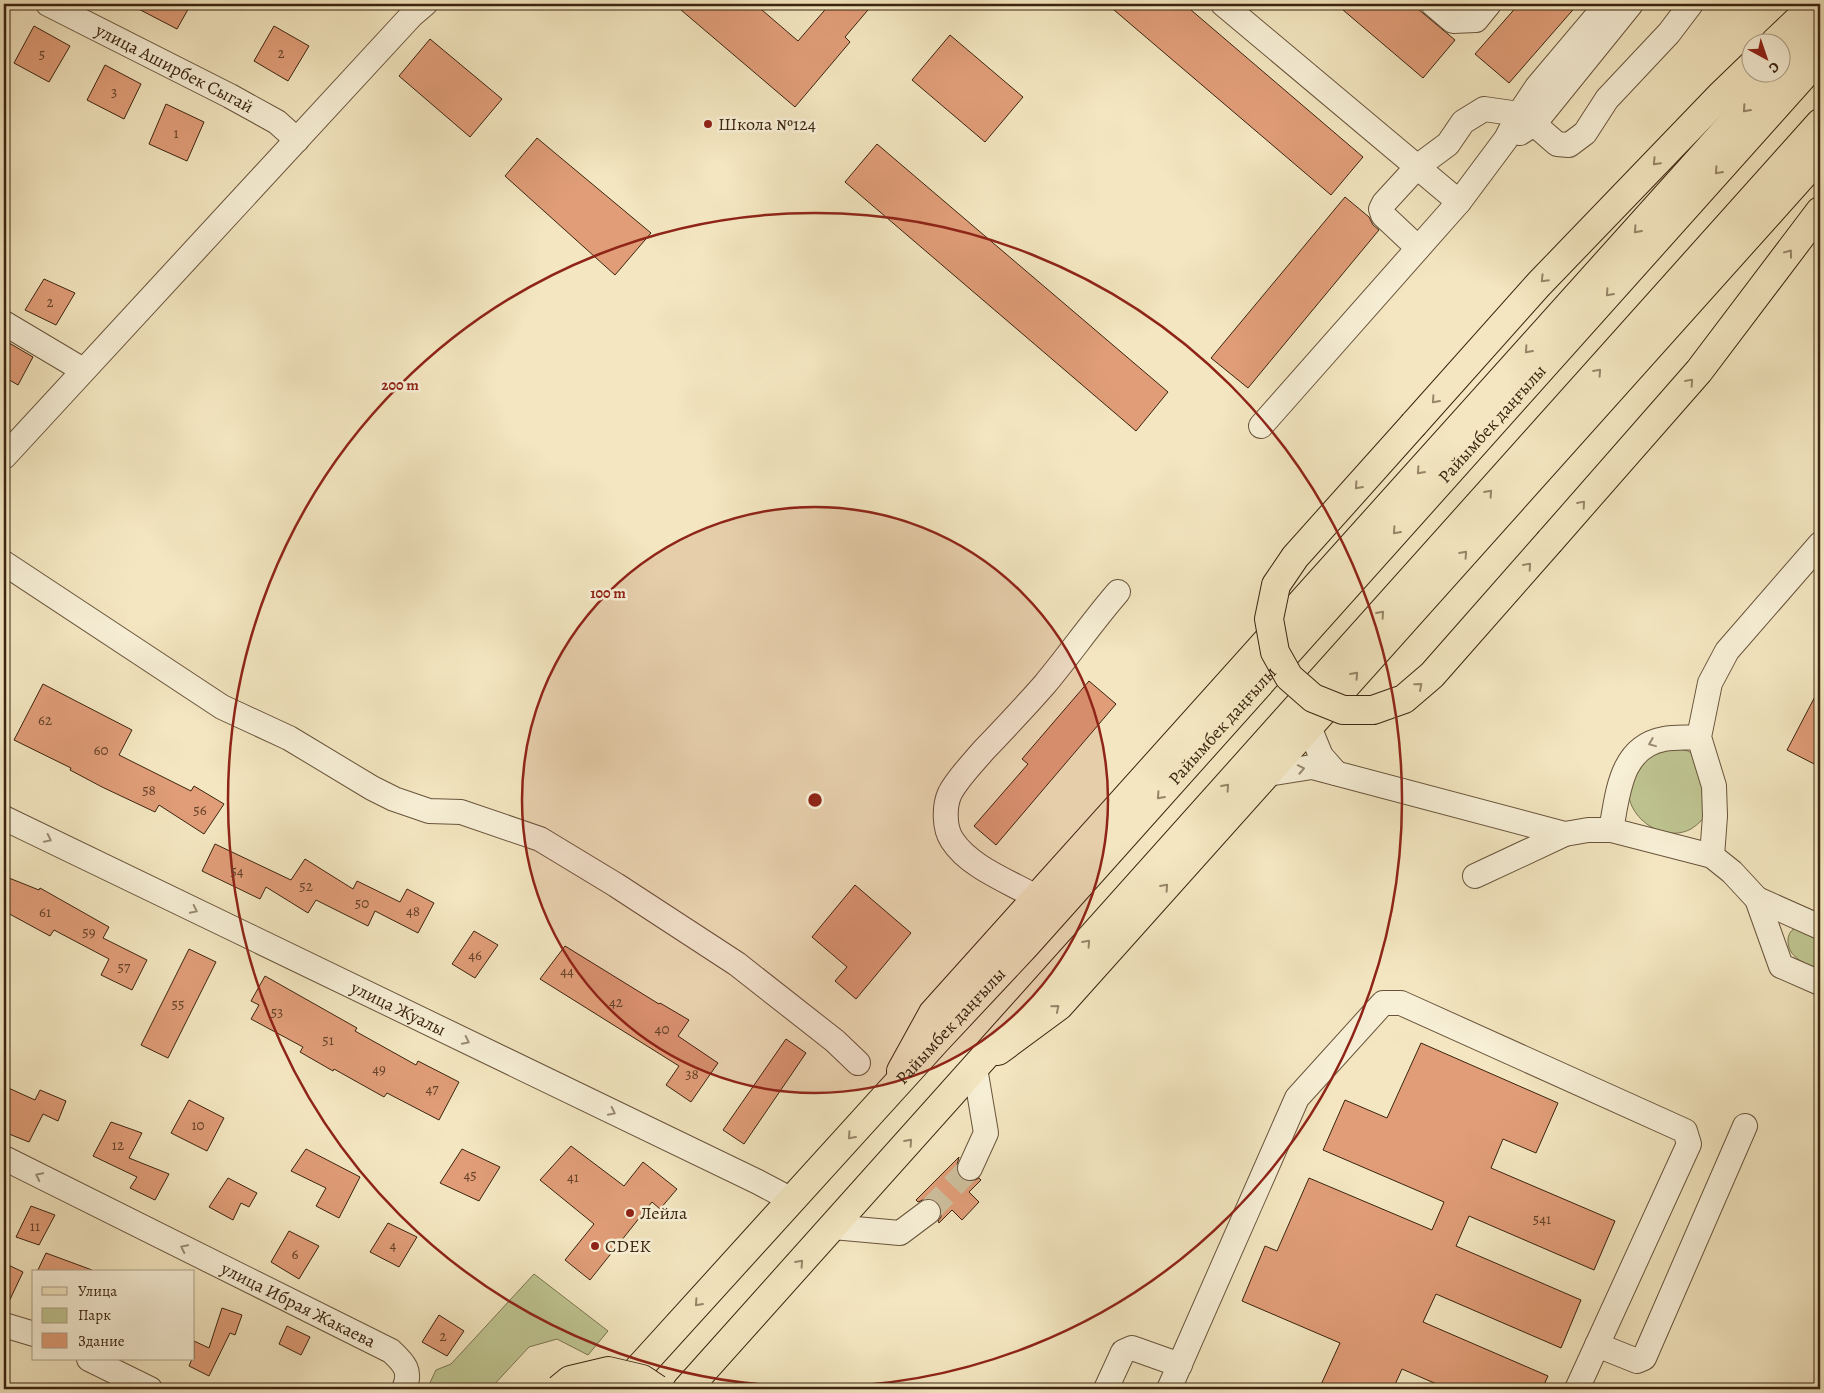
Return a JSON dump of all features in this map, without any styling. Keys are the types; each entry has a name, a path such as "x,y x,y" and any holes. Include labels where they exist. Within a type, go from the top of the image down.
{"main road":[{"path":"1786,32 1815,4"},
{"path":"1792,58 1820,26"},
{"name":"Райымбек даңғылы","path":"620,1389 1039,930 1820,57"},
{"path":"1742,75 1539,284 1295,556 1276,585 1269,619 1275,652 1289,677 1313,698 1343,710 1373,710 1404,699 1432,675 1699,371 1820,211"},
{"path":"889,1094 934,1013 1036,897 1769,82"},
{"path":"687,1389 1820,123"},
{"path":"975,1068 1059,1006 1820,156"},
{"path":"559,1389 570,1380 608,1371 642,1379 657,1389"}],"street":[{"name":"улица Аширбек Сыгай","path":"48,4 230,96 277,122 297,140"},
{"path":"4,457 411,16 425,4"},
{"path":"1223,4 1458,202"},
{"path":"1433,4 1453,21 1476,20 1489,4"},
{"path":"1526,119 1537,87 1607,4"},
{"path":"1261,426 1458,202 1506,139 1631,4"},
{"path":"1418,248 1383,215 1381,208 1417,168 1448,144 1463,122 1484,108 1526,119 1557,144 1569,145 1585,133 1607,99 1669,33 1690,4"},
{"path":"4,323 84,370"},
{"path":"1712,856 1715,816 1714,786 1700,737 1710,683 1727,651 1820,544"},
{"path":"4,562 222,707 289,738 372,788 394,799 429,811 461,812 540,839 616,885 737,964 835,1041 858,1063"},
{"path":"1036,897 975,863 951,840 946,822 950,793 972,764 1046,683 1092,622 1118,592"},
{"path":"1309,726 1321,756 1336,773"},
{"path":"1611,830 1622,778 1631,759 1643,747 1652,742 1666,738 1700,737"},
{"path":"1267,774 1312,767 1565,834"},
{"name":"улица Жуалы","path":"4,818 792,1200"},
{"path":"1475,876 1565,834 1588,830 1611,830 1712,856 1732,872 1757,899 1782,966 1820,983"},
{"path":"1757,899 1820,927"},
{"path":"1169,1389 1297,1098 1383,1003 1401,1003 1686,1131 1688,1144 1577,1389"},
{"path":"970,1168 986,1133 975,1068"},
{"path":"1597,1345 1637,1362 1644,1358 1745,1126"},
{"name":"улица Ибрая Жакаева","path":"4,1158 392,1351 404,1363 408,1380 404,1389"},
{"path":"833,1227 900,1233 928,1212"},
{"path":"4,1325 32,1333"},
{"path":"1106,1389 1124,1352 1132,1348 1180,1365"},
{"path":"91,1360 150,1389"}],"green space":[{"path":"1675,748 1688,751 1700,759 1710,810 1694,827 1678,833 1654,828 1643,821 1635,812 1630,801 1629,789 1633,776 1649,755"},
{"path":"1797,927 1820,934 1820,970 1798,959 1791,951 1788,937"},
{"path":"534,1274 608,1331 588,1355 557,1339 529,1347 490,1389 427,1389 436,1370 451,1364"}],"building":[{"path":"129,4 191,4 177,29"},
{"name":"Школа №124","path":"674,4 755,4 798,41 830,4 873,4 845,37 850,42 795,107"},
{"path":"1107,4 1184,4 1363,157 1331,195"},
{"path":"1336,4 1412,4 1455,40 1423,78"},
{"path":"1519,4 1578,4 1509,83 1475,54"},
{"path":"34,26 70,46 49,82 14,63"},
{"path":"274,26 309,46 288,81 254,61"},
{"path":"950,35 1023,97 985,142 912,80"},
{"path":"430,39 502,99 470,137 399,76"},
{"path":"105,65 141,84 124,119 87,100"},
{"path":"166,104 204,122 187,161 149,144"},
{"path":"537,138 651,233 615,275 505,176"},
{"path":"877,144 1168,392 1136,431 845,182"},
{"path":"1345,197 1369,217 1373,225 1379,230 1248,388 1211,358"},
{"path":"44,279 75,293 56,325 25,310"},
{"path":"4,340 33,357 18,385 4,377"},
{"path":"1089,681 1116,704 996,845 974,826 1028,764 1022,759"},
{"path":"43,684 132,730 119,755 191,791 194,786 224,804 204,834 159,805 155,812 102,787 70,770 71,768 14,740"},
{"path":"1820,687 1820,767 1787,750"},
{"path":"215,844 291,880 305,859 353,889 357,881 400,902 407,889 434,903 418,933 375,911 368,926 316,900 308,913 266,887 260,899 202,871"},
{"path":"4,876 39,890 40,888 109,927 103,938 147,960 132,990 101,975 109,959 54,930 50,936 4,911"},
{"path":"855,885 911,933 856,999 835,981 847,967 812,937"},
{"path":"474,931 498,945 475,978 452,964"},
{"path":"565,946 659,1004 689,1020 678,1036 718,1063 691,1102 666,1085 679,1066 540,979"},
{"path":"189,949 216,962 168,1058 141,1045"},
{"path":"265,976 357,1028 355,1031 416,1065 418,1061 459,1082 439,1120 387,1093 384,1097 334,1069 333,1071 300,1052 303,1047 251,1019 259,1005 251,1001"},
{"path":"786,1039 806,1053 744,1144 723,1130"},
{"path":"1421,1043 1558,1103 1536,1153 1503,1139 1491,1168 1615,1221 1594,1270 1469,1216 1456,1246 1581,1300 1561,1348 1436,1294 1423,1322 1548,1376 1542,1389 1448,1389 1402,1369 1393,1389 1319,1389 1340,1343 1242,1301 1265,1246 1277,1251 1309,1178 1432,1230 1444,1202 1323,1150 1345,1100 1387,1118"},
{"path":"4,1086 35,1100 40,1090 66,1101 58,1121 43,1114 29,1142 4,1132"},
{"path":"189,1100 224,1118 207,1151 171,1133"},
{"path":"111,1122 142,1133 129,1158 169,1174 155,1200 130,1188 137,1177 93,1156"},
{"path":"571,1146 624,1186 643,1162 677,1189 660,1209 652,1202 590,1280 565,1260 594,1224 540,1180"},
{"path":"306,1149 360,1177 339,1218 316,1206 326,1188 291,1171"},
{"path":"462,1149 500,1167 479,1201 440,1183"},
{"path":"959,1157 956,1169 959,1176 971,1182 979,1178 981,1180 969,1192 979,1202 962,1220 952,1210 939,1223 942,1211 939,1203 927,1198 918,1202 916,1200"},
{"path":"228,1178 257,1193 249,1207 241,1203 233,1220 209,1207"},
{"path":"31,1206 55,1215 39,1245 16,1237"},
{"path":"388,1223 417,1237 399,1267 370,1252"},
{"path":"289,1231 319,1246 299,1279 271,1262"},
{"path":"46,1253 92,1270 38,1270"},
{"path":"4,1263 23,1272 4,1312"},
{"path":"222,1308 242,1315 235,1335 230,1333 209,1376 189,1366 192,1360 195,1360 195,1341 209,1348"},
{"path":"439,1315 464,1331 447,1356 422,1342"},
{"path":"287,1326 310,1337 301,1355 279,1344"}],"tunnel":[{"path":"928,1212 970,1168"}],"place":[{"name":"Школа №124","path":"708,124"},
{"name":"Лейла","path":"630,1213"},
{"name":"CDEK","path":"595,1246"}]}
